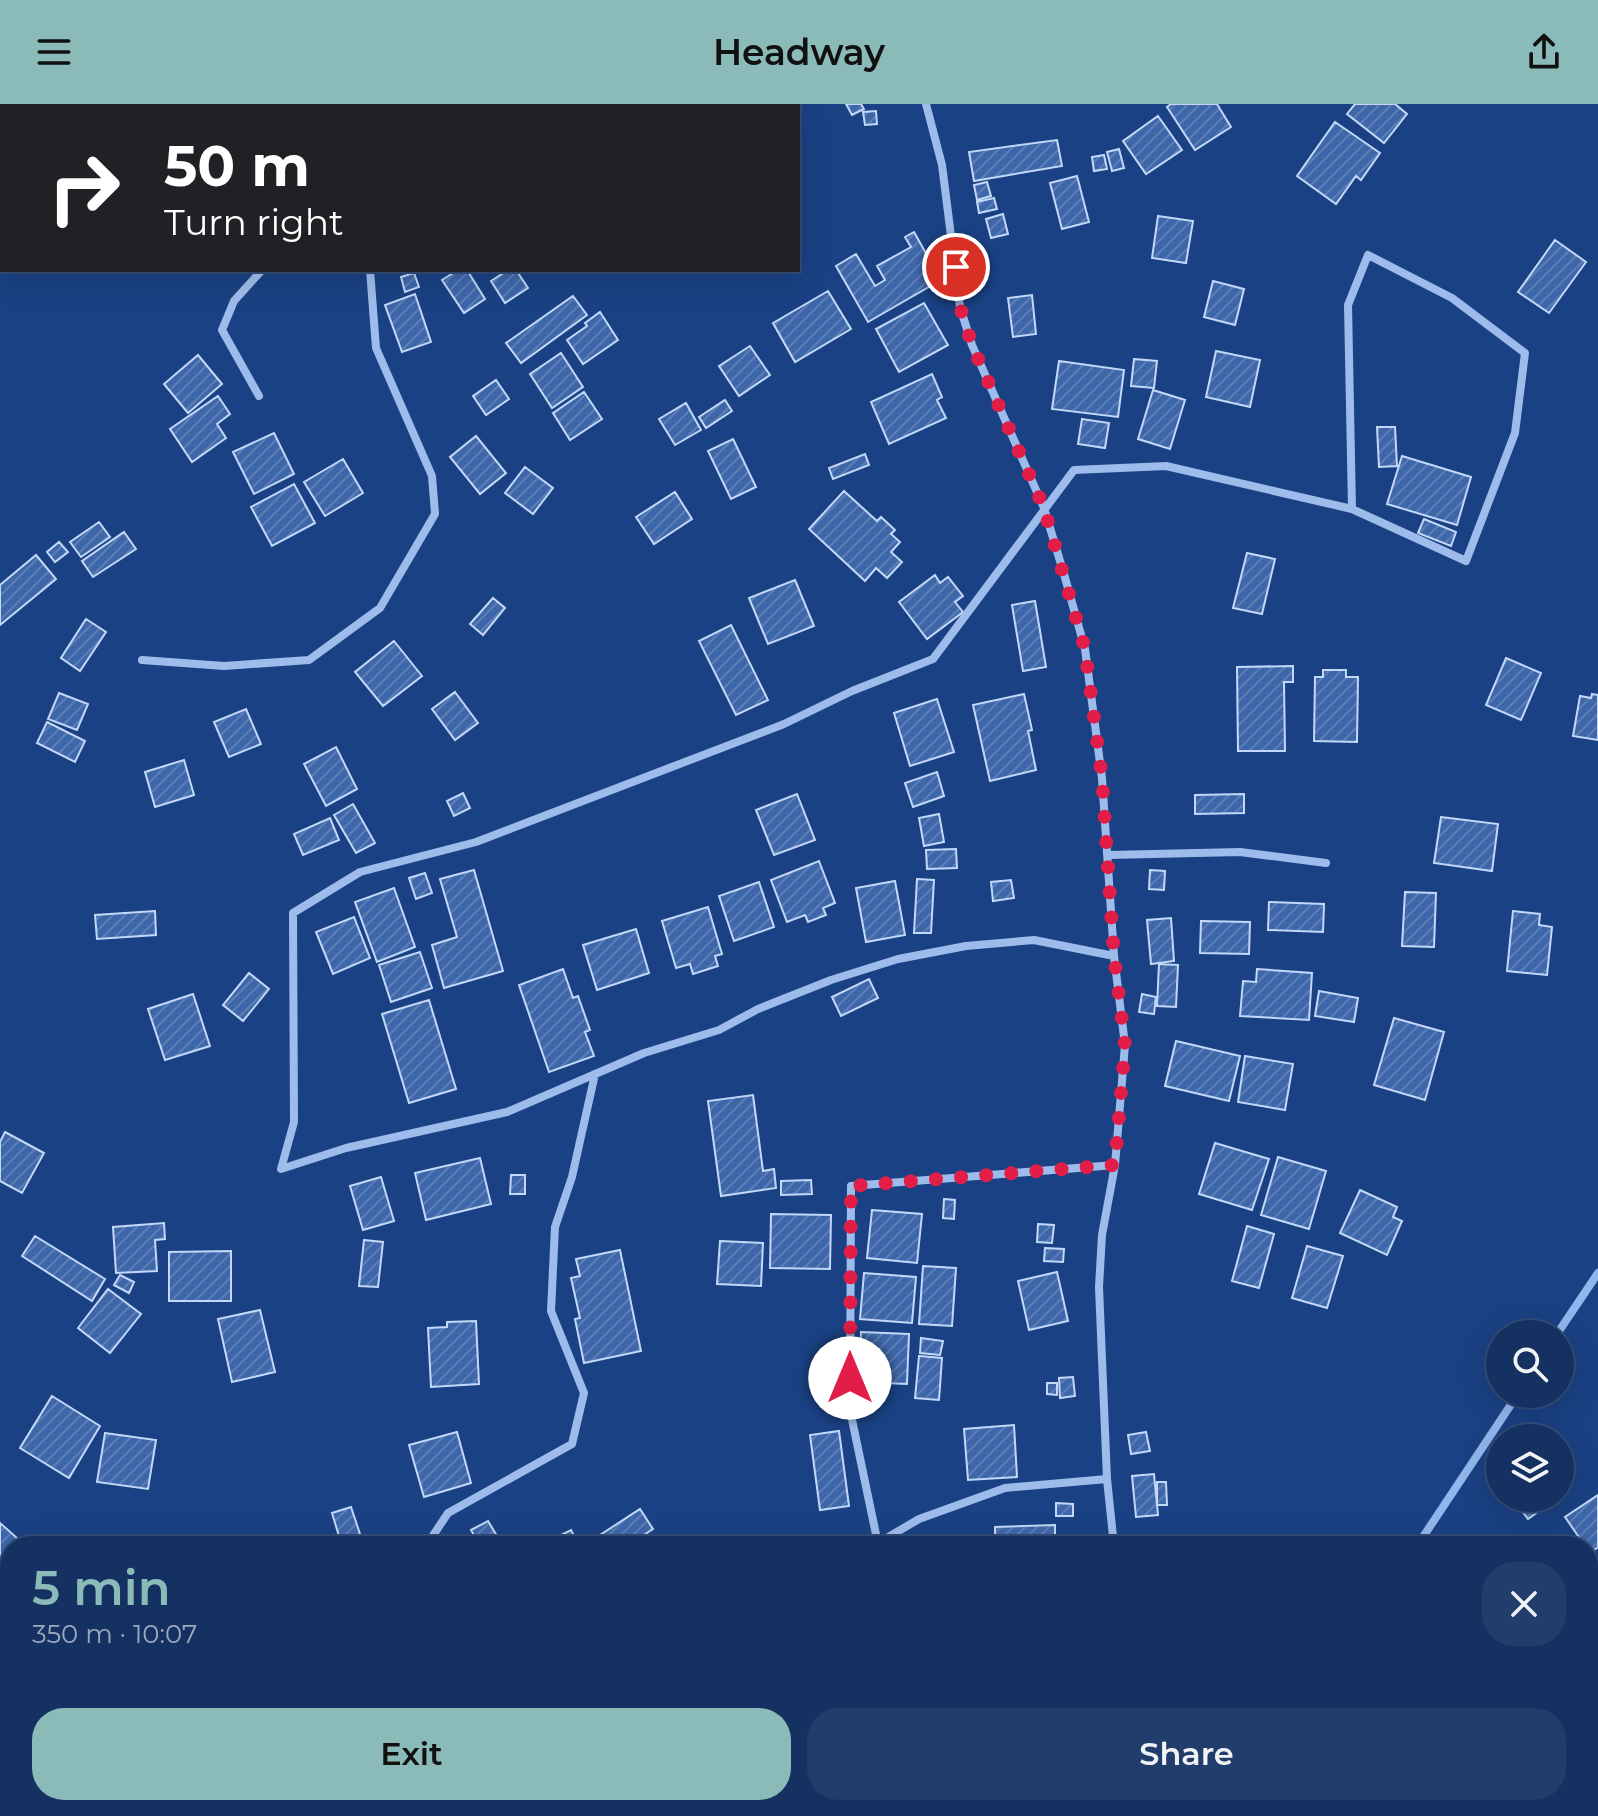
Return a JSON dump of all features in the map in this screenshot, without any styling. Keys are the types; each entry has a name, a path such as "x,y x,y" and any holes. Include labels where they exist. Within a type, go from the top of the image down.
{"street":[{"path":"926,104 942,165 960,307 972,345 1044,508 1085,649 1102,778 1114,956 1125,1045 1115,1165 1102,1235 1099,1287 1107,1479 1113,1536"},
{"path":"1114,956 1034,940 966,946 898,959 831,980 758,1009 719,1030 644,1053 507,1112 346,1148 281,1169 294,1122 293,913 360,872 476,842 784,724 852,691 933,659 1074,470 1166,466 1352,509 1466,561 1515,433 1525,353 1452,298 1368,255 1348,305 1352,509"},
{"path":"259,396 222,330 234,301 260,272"},
{"path":"142,660 224,666 309,660 380,608 435,514 432,476 376,348 370,272"},
{"path":"1109,855 1240,852 1326,863"},
{"path":"433,1536 448,1513 572,1444 584,1393 551,1311 555,1227 572,1177 595,1074"},
{"path":"874,1536 850,1410 851,1186 1115,1165"},
{"path":"891,1536 919,1519 1005,1488 1107,1479"}],"building":[{"path":"846,104 861,104 864,109 852,115"},
{"path":"1171,104 1217,104 1231,127 1195,150 1167,107"},
{"path":"1355,104 1395,104 1407,114 1384,143 1347,114"},
{"path":"876,111 877,124 865,125 863,112"},
{"path":"1158,116 1182,150 1146,174 1123,141"},
{"path":"1335,122 1380,153 1361,180 1356,176 1336,204 1297,176"},
{"path":"1057,140 1062,166 974,181 969,152"},
{"path":"1119,149 1124,168 1112,171 1107,152"},
{"path":"1104,155 1107,169 1094,171 1092,157"},
{"path":"1077,176 1089,222 1062,229 1050,183"},
{"path":"987,182 991,196 977,200 974,185"},
{"path":"994,198 997,209 979,213 977,202"},
{"path":"1003,214 1008,234 991,238 986,219"},
{"path":"1158,216 1193,221 1186,263 1152,258"},
{"path":"914,232 941,280 868,322 836,266 856,254 875,286 885,280 877,266 911,247 905,237"},
{"path":"1555,240 1586,262 1549,313 1518,292"},
{"path":"455,272 468,272 485,299 464,313 442,280"},
{"path":"505,272 517,272 528,288 505,303 491,281"},
{"path":"414,273 419,287 405,292 401,277"},
{"path":"1213,281 1244,289 1235,325 1204,317"},
{"path":"828,291 851,329 795,362 773,323"},
{"path":"415,294 431,342 402,352 385,305"},
{"path":"1032,295 1036,334 1013,337 1008,298"},
{"path":"573,296 587,315 521,363 506,343"},
{"path":"924,303 948,345 899,372 876,329"},
{"path":"600,312 618,340 583,364 567,340"},
{"path":"750,346 770,375 739,396 719,366"},
{"path":"1216,351 1260,360 1250,407 1206,397"},
{"path":"561,353 583,387 552,408 530,374"},
{"path":"198,355 222,384 188,413 164,384"},
{"path":"1134,359 1157,361 1154,388 1131,386"},
{"path":"1059,361 1124,370 1118,417 1052,409"},
{"path":"932,374 942,397 937,400 946,418 889,444 871,402"},
{"path":"496,380 509,399 486,415 473,396"},
{"path":"1153,390 1185,400 1170,449 1138,439"},
{"path":"584,392 602,419 570,440 553,413"},
{"path":"218,396 230,414 217,424 226,438 192,462 170,429"},
{"path":"725,400 732,411 706,428 699,417"},
{"path":"686,403 701,430 675,445 659,419"},
{"path":"1082,419 1109,423 1105,448 1078,444"},
{"path":"1377,427 1395,427 1397,466 1379,467"},
{"path":"274,433 294,474 254,494 233,452"},
{"path":"476,436 506,473 480,494 450,457"},
{"path":"733,439 756,487 731,499 708,451"},
{"path":"865,454 869,465 833,479 829,468"},
{"path":"1402,456 1471,477 1457,525 1387,504"},
{"path":"343,459 363,493 325,516 304,482"},
{"path":"525,467 553,488 533,514 505,493"},
{"path":"294,484 315,523 272,546 251,507"},
{"path":"844,491 877,521 881,517 895,530 891,534 900,542 891,552 902,562 887,578 876,568 865,581 809,529"},
{"path":"675,492 692,519 654,544 636,517"},
{"path":"1424,519 1456,532 1451,546 1418,533"},
{"path":"99,522 110,537 81,557 70,542"},
{"path":"124,532 136,549 93,577 82,561"},
{"path":"59,542 68,552 55,562 47,552"},
{"path":"1247,553 1275,559 1262,614 1233,608"},
{"path":"36,555 56,579 0,625 0,585"},
{"path":"935,575 940,583 948,577 963,596 955,602 963,612 927,639 899,602"},
{"path":"795,580 814,626 768,644 749,598"},
{"path":"493,598 505,608 483,635 470,624"},
{"path":"1035,601 1046,667 1023,671 1012,605"},
{"path":"86,619 106,632 80,671 61,658"},
{"path":"731,625 768,700 736,715 699,641"},
{"path":"394,641 422,676 383,706 355,672"},
{"path":"1506,658 1541,673 1521,720 1486,705"},
{"path":"1293,666 1293,682 1284,682 1285,751 1238,751 1237,667"},
{"path":"1323,670 1346,670 1346,677 1358,677 1357,742 1314,741 1315,677 1323,677"},
{"path":"455,692 478,723 455,740 432,709"},
{"path":"59,693 88,704 77,730 48,719"},
{"path":"1024,694 1036,770 990,781 973,705"},
{"path":"1592,694 1598,695 1598,740 1573,736 1580,696 1591,698"},
{"path":"937,699 954,752 910,766 894,713"},
{"path":"246,709 261,744 229,757 214,722"},
{"path":"47,722 85,741 75,762 37,743"},
{"path":"336,747 357,789 326,806 304,764"},
{"path":"184,760 194,795 155,807 145,772"},
{"path":"937,772 944,796 913,807 905,783"},
{"path":"463,793 470,808 454,816 447,801"},
{"path":"797,794 815,840 774,855 756,810"},
{"path":"1244,794 1244,813 1195,814 1195,795"},
{"path":"353,804 375,843 356,853 334,815"},
{"path":"939,814 944,842 924,846 919,818"},
{"path":"1441,817 1498,824 1492,871 1434,863"},
{"path":"330,818 339,840 303,855 294,834"},
{"path":"956,849 957,868 927,869 926,850"},
{"path":"819,861 835,903 823,908 826,915 808,922 805,915 787,922 771,880"},
{"path":"474,870 503,971 444,988 432,945 457,937 440,879"},
{"path":"1150,870 1165,871 1164,890 1149,889"},
{"path":"425,873 432,893 416,899 409,878"},
{"path":"917,879 934,880 931,933 914,933"},
{"path":"1011,880 1014,898 993,901 991,882"},
{"path":"895,881 905,935 866,942 856,888"},
{"path":"759,882 774,927 734,941 719,896"},
{"path":"394,888 415,947 377,962 355,902"},
{"path":"1405,892 1436,893 1434,947 1402,946"},
{"path":"1269,902 1324,904 1323,932 1268,930"},
{"path":"708,907 722,954 715,956 718,966 693,974 690,964 676,968 662,921"},
{"path":"155,911 156,935 97,939 95,915"},
{"path":"1513,911 1540,914 1539,925 1552,927 1547,975 1507,971"},
{"path":"354,917 370,958 333,974 316,932"},
{"path":"1171,918 1174,961 1151,964 1147,920"},
{"path":"1201,921 1250,922 1249,954 1200,953"},
{"path":"636,929 649,973 597,990 583,945"},
{"path":"420,952 432,988 391,1002 379,965"},
{"path":"1159,964 1178,965 1176,1007 1157,1006"},
{"path":"563,969 573,998 578,996 590,1030 585,1032 594,1056 549,1072 519,985"},
{"path":"1257,969 1312,973 1309,1020 1240,1016 1243,981 1256,982"},
{"path":"249,973 269,989 243,1021 223,1005"},
{"path":"869,979 878,998 841,1016 832,997"},
{"path":"1319,991 1358,998 1354,1022 1315,1016"},
{"path":"193,994 210,1046 165,1060 148,1009"},
{"path":"1142,994 1156,997 1154,1014 1139,1012"},
{"path":"429,1000 456,1089 409,1103 382,1014"},
{"path":"1394,1018 1444,1032 1425,1100 1374,1085"},
{"path":"1176,1041 1240,1056 1229,1101 1165,1086"},
{"path":"1245,1056 1293,1064 1285,1110 1238,1102"},
{"path":"753,1095 763,1171 774,1169 776,1188 721,1196 708,1101"},
{"path":"5,1132 44,1153 22,1193 0,1181 0,1142"},
{"path":"1215,1143 1269,1159 1252,1210 1199,1194"},
{"path":"1278,1157 1326,1171 1309,1229 1261,1215"},
{"path":"480,1158 491,1204 426,1220 415,1173"},
{"path":"511,1175 525,1175 525,1194 510,1194"},
{"path":"381,1177 394,1221 363,1230 350,1186"},
{"path":"811,1180 812,1194 781,1195 781,1181"},
{"path":"1360,1190 1397,1207 1393,1217 1402,1221 1387,1255 1340,1233"},
{"path":"944,1199 955,1200 954,1219 943,1218"},
{"path":"872,1210 922,1214 917,1263 867,1258"},
{"path":"771,1214 831,1215 830,1269 770,1268"},
{"path":"164,1223 165,1239 155,1240 157,1271 116,1273 113,1227"},
{"path":"1038,1224 1054,1225 1052,1243 1037,1242"},
{"path":"1247,1226 1274,1234 1259,1288 1232,1281"},
{"path":"35,1236 105,1279 92,1301 22,1256"},
{"path":"364,1240 383,1242 378,1287 359,1286"},
{"path":"720,1241 763,1243 761,1286 717,1284"},
{"path":"1307,1246 1343,1256 1327,1308 1292,1298"},
{"path":"1045,1248 1064,1249 1063,1262 1044,1261"},
{"path":"620,1250 641,1351 584,1363 575,1319 580,1318 571,1278 580,1276 576,1259"},
{"path":"231,1251 231,1301 169,1301 169,1252"},
{"path":"923,1266 956,1268 952,1326 919,1324"},
{"path":"1057,1272 1068,1321 1029,1330 1018,1281"},
{"path":"864,1273 916,1277 912,1323 860,1319"},
{"path":"120,1275 134,1282 129,1293 114,1285"},
{"path":"108,1289 141,1314 110,1353 78,1328"},
{"path":"260,1310 275,1372 232,1382 218,1319"},
{"path":"476,1321 479,1384 431,1387 428,1328 447,1327 447,1322"},
{"path":"861,1332 909,1334 907,1384 859,1382"},
{"path":"921,1338 943,1341 940,1355 920,1353"},
{"path":"919,1356 942,1358 939,1400 915,1398"},
{"path":"1073,1377 1075,1396 1060,1398 1059,1378"},
{"path":"1047,1383 1057,1383 1057,1395 1047,1394"},
{"path":"52,1396 100,1426 69,1478 20,1448"},
{"path":"1014,1425 1017,1477 968,1480 964,1429"},
{"path":"839,1431 849,1506 820,1510 810,1435"},
{"path":"457,1432 471,1483 424,1497 409,1445"},
{"path":"1146,1432 1150,1451 1131,1454 1128,1435"},
{"path":"105,1433 156,1440 148,1489 97,1482"},
{"path":"1154,1474 1158,1515 1136,1517 1132,1476"},
{"path":"1157,1482 1166,1482 1167,1505 1157,1505"},
{"path":"1598,1495 1598,1536 1578,1536 1565,1517"},
{"path":"1056,1503 1073,1504 1073,1516 1056,1516"},
{"path":"351,1507 361,1536 339,1536 332,1513"},
{"path":"640,1509 653,1529 642,1536 600,1535"},
{"path":"1523,1512 1538,1512 1528,1519"},
{"path":"488,1521 497,1536 474,1536 471,1530"},
{"path":"0,1523 15,1536 0,1536"},
{"path":"1055,1525 1055,1536 995,1536 995,1527"},
{"path":"571,1530 574,1536 559,1536"}],"waterway":[{"path":"1566,1320 1598,1273"},
{"path":"1424,1536 1509,1408"}],"route":[{"path":"850,1378 851,1186 1115,1165 1125,1045 1114,956 1102,778 1085,649 1044,508 972,345 960,307 956,267"}]}
